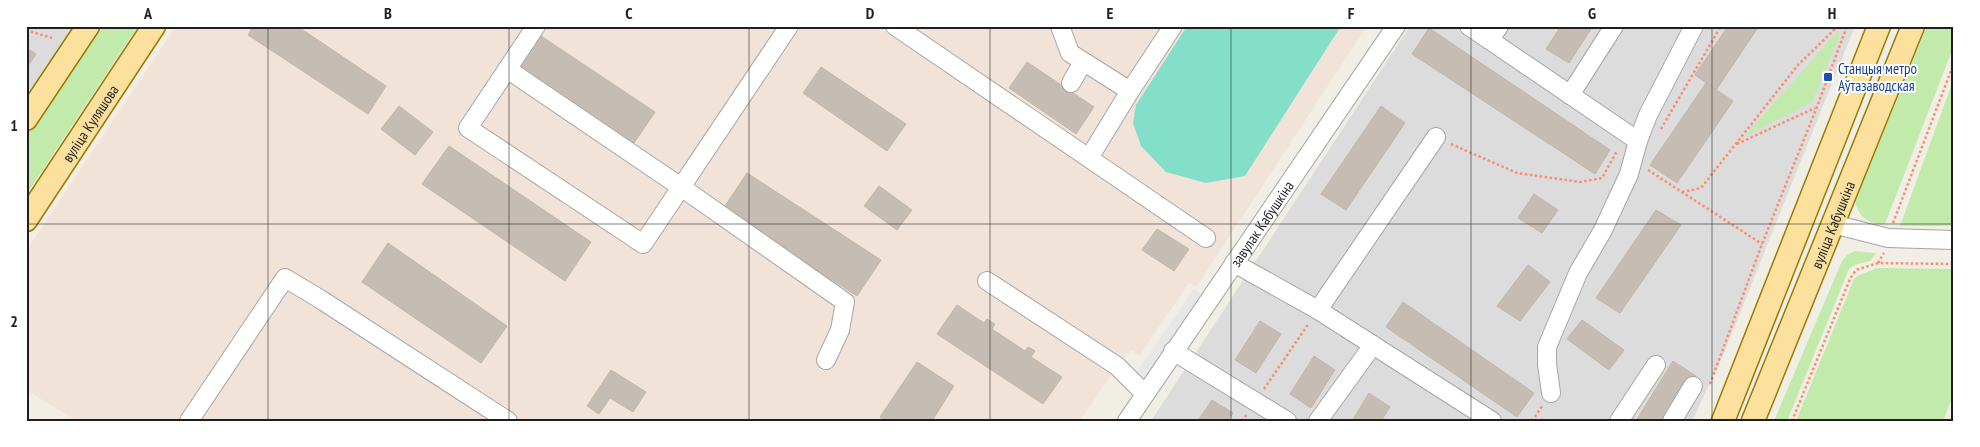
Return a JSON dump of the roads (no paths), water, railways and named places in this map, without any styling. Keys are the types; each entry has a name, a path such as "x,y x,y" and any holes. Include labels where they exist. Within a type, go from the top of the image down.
{"main road":[{"path":"26,119 88,26"},
{"name":"вуліца Куляшова","path":"26,220 154,26"},
{"name":"вуліца Кабушкіна","path":"1723,421 1879,26"},
{"name":"вуліца Кабушкіна","path":"1753,421 1913,26"}],"street":[{"path":"536,26 468,128 644,244 789,26"},
{"path":"894,26 1206,238"},
{"path":"1060,26 1070,53 1130,90"},
{"path":"1089,158 1130,90 1173,26"},
{"name":"завулак Кабушкіна","path":"1127,421 1396,26"},
{"path":"1469,26 1495,33 1570,95 1638,141"},
{"path":"1570,95 1614,26"},
{"path":"1551,393 1546,347 1578,273 1603,230 1629,174 1638,141 1648,115 1694,26"},
{"path":"1070,83 1083,62"},
{"path":"507,69 682,187 845,302 840,330 826,360"},
{"path":"1318,310 1436,137"},
{"path":"1833,224 1888,238 1954,240"},
{"path":"1234,263 1318,310 1492,421"},
{"path":"189,421 285,278 508,421"},
{"path":"987,281 1117,366 1144,394"},
{"path":"1318,421 1373,345"},
{"path":"1173,351 1287,421"},
{"path":"1619,421 1656,365"},
{"path":"1672,421 1701,387"}],"place":[{"name":"Станцыя метро Аўтазаводская","path":"1828,77"}]}
